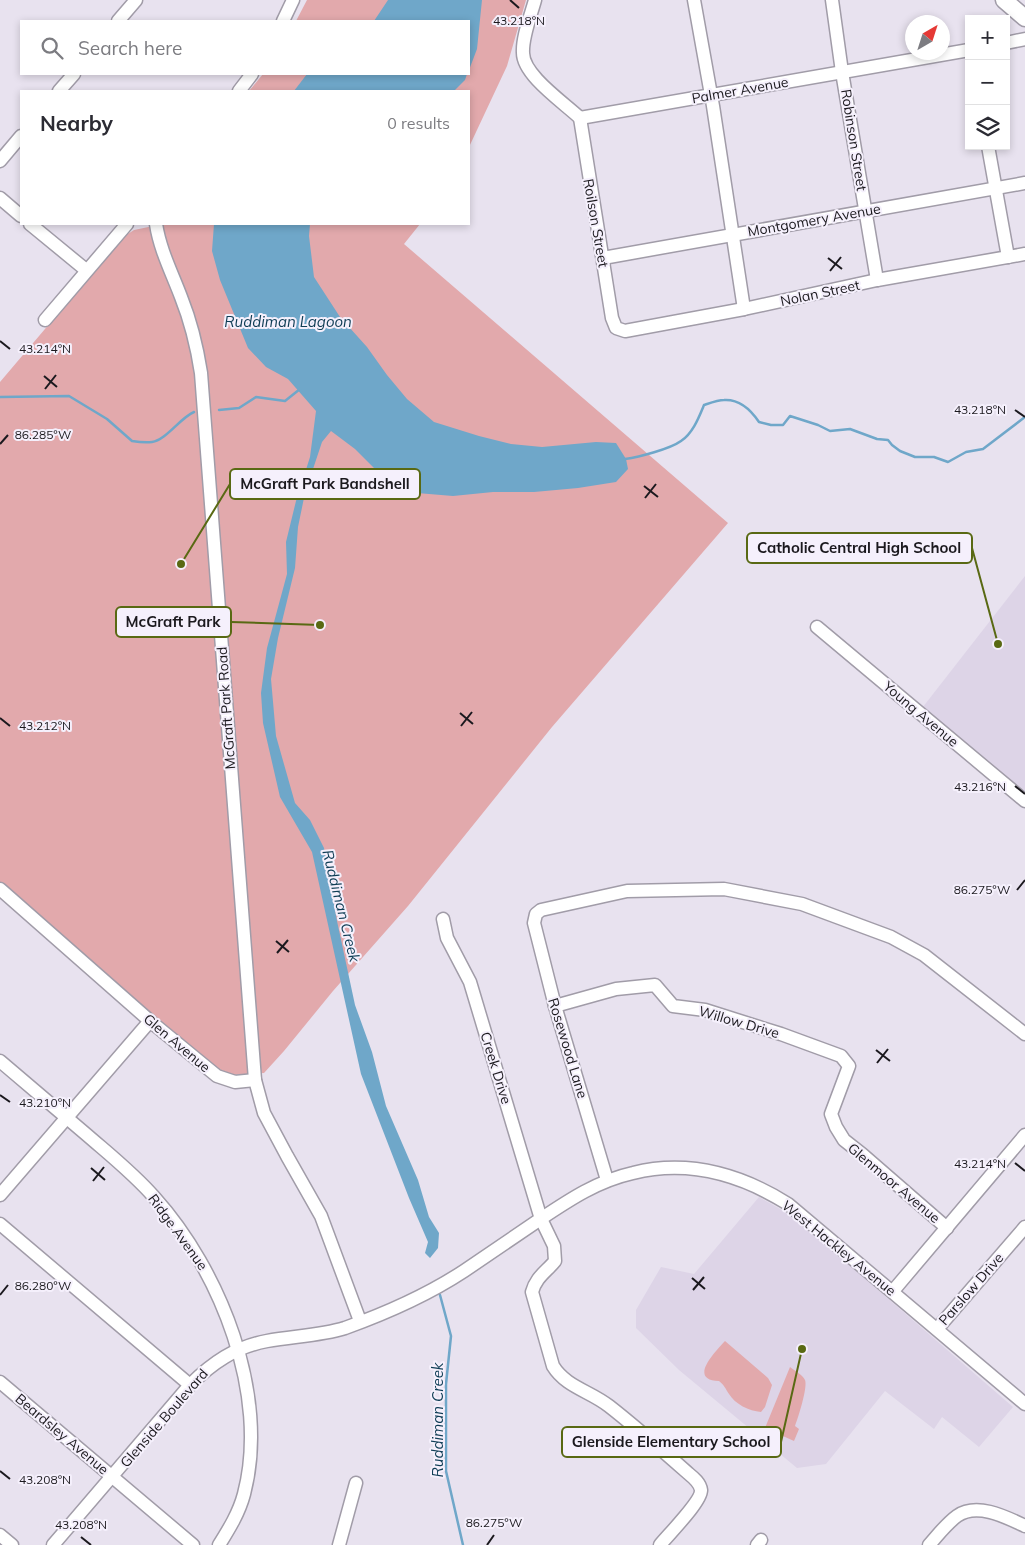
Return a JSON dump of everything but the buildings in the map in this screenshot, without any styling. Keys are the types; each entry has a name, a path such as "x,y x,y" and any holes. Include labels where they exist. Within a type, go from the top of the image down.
{"main road":[{"path":"1004,0 1025,18"}],"street":[{"path":"119,20 136,0"},
{"path":"283,20 293,0"},
{"path":"535,0 522,51 526,66 529,71 580,118"},
{"path":"694,0 734,234 744,309"},
{"name":"Robinson Street","path":"832,0 842,72 877,280"},
{"path":"1010,42 1025,38"},
{"name":"Palmer Avenue","path":"580,118 965,51"},
{"path":"60,90 73,75"},
{"path":"240,90 251,75"},
{"name":"Roilson Street","path":"580,118 612,318 616,328"},
{"path":"0,162 20,137"},
{"path":"989,150 1008,256"},
{"name":"Montgomery Avenue","path":"603,258 1025,183"},
{"path":"0,198 20,215"},
{"path":"31,225 86,270"},
{"path":"44,320 126,225"},
{"name":"McGraft Park Road","path":"156,225 162,253 182,298 193,330 201,373 255,1080"},
{"name":"Nolan Street","path":"616,328 626,331 744,309 877,280 1025,254"},
{"name":"Young Avenue","path":"817,627 1025,801"},
{"name":"Rosewood Lane","path":"607,1180 555,1006 534,923 536,914 541,910 627,891 724,888 802,904 891,936 924,955 1025,1034"},
{"name":"Glen Avenue","path":"0,889 150,1021 217,1076 235,1082 255,1080"},
{"name":"Creek Drive","path":"443,919 447,938 470,982 541,1219 554,1246 555,1261 535,1281 532,1292 553,1366 568,1382 607,1404 689,1474 701,1490 696,1502 660,1545"},
{"name":"Willow Drive","path":"555,1006 616,989 655,985 673,1006 705,1010 781,1034 841,1056"},
{"path":"0,1195 150,1021"},
{"name":"Glenmoor Avenue","path":"841,1056 849,1066 831,1114 844,1140 947,1228"},
{"name":"Ridge Avenue","path":"0,1062 134,1176 169,1215 210,1278 226,1314 245,1377 251,1436 250,1464 240,1505 232,1524 219,1545"},
{"path":"255,1080 264,1113 321,1216 360,1321"},
{"path":"893,1291 1025,1135"},
{"name":"West Hackley Avenue","path":"360,1321 406,1303 441,1286 575,1196 607,1180 633,1172 663,1168 700,1169 734,1177 756,1185 788,1204 1025,1404"},
{"path":"0,1224 190,1385"},
{"name":"Parslow Drive","path":"937,1329 1025,1227"},
{"name":"Glenside Boulevard","path":"53,1545 190,1385 208,1368 237,1350 269,1341 328,1333 360,1321"},
{"name":"Beardsley Avenue","path":"0,1382 193,1545"},
{"path":"339,1545 356,1483"},
{"path":"929,1545 959,1515 972,1511 986,1511 1006,1517 1025,1526"},
{"path":"0,1535 12,1545"}],"shaded area":[{"path":"307,0 526,0 507,66 470,145 470,90 250,90 262,75 470,75 470,20 297,20"},
{"path":"158,225 419,225 404,244 728,523 552,727 408,906 264,1073 234,1075 216,1068 0,886 0,382 123,237 134,230"},
{"path":"1025,576 1025,799 919,712"},
{"path":"759,1197 782,1210 810,1231 1013,1407 979,1447 942,1417 934,1429 885,1391 826,1464 797,1468 679,1370 636,1328 636,1310 661,1267 694,1274"},
{"path":"725,1341 768,1378 772,1385 765,1407 761,1412 747,1409 739,1404 719,1381 705,1376 704,1371 707,1364"},
{"path":"790,1367 803,1376 806,1384 795,1426 799,1429 794,1441 765,1428"}],"water":[{"path":"388,0 482,0 477,49 470,67 470,20 375,20"},
{"path":"306,75 467,75 465,80 455,90 295,90"},
{"name":"Ruddiman Lagoon","path":"214,225 310,225 309,236 314,277 340,317 367,347 387,375 407,399 434,422 511,444 542,447 596,442 616,443 626,459 628,469 616,482 534,492 493,492 453,496 417,493 387,481 355,449 331,431 322,442 305,493 298,527 295,568 278,638 271,679 276,736 295,803 310,820 324,848 355,1005 372,1052 386,1106 418,1180 429,1217 439,1233 438,1248 430,1258 425,1253 428,1242 361,1074 312,852 280,797 263,723 261,693 267,648 287,574 286,542 296,501 310,457 316,411 288,379 266,367 248,348 220,280 212,251"}],"waterway":[{"path":"219,410 239,408 256,397 285,401 300,389"},
{"path":"0,397 69,396 107,419 132,441 142,442 157,440 194,412"},
{"path":"625,459 662,450 681,441 698,420 704,405 722,400 740,403 759,422 783,425 790,416 830,431 850,429 877,439 888,440 900,451 915,457 934,457 948,462 966,452 983,449 1025,417"},
{"name":"Ruddiman Creek","path":"440,1295 451,1336 446,1384 446,1471 463,1545"}],"place":[{"name":"McGraft Park Bandshell","path":"181,564"},
{"name":"McGraft Park","path":"320,625"},
{"name":"Catholic Central High School","path":"998,644"},
{"name":"Glenside Elementary School","path":"802,1349"}]}
